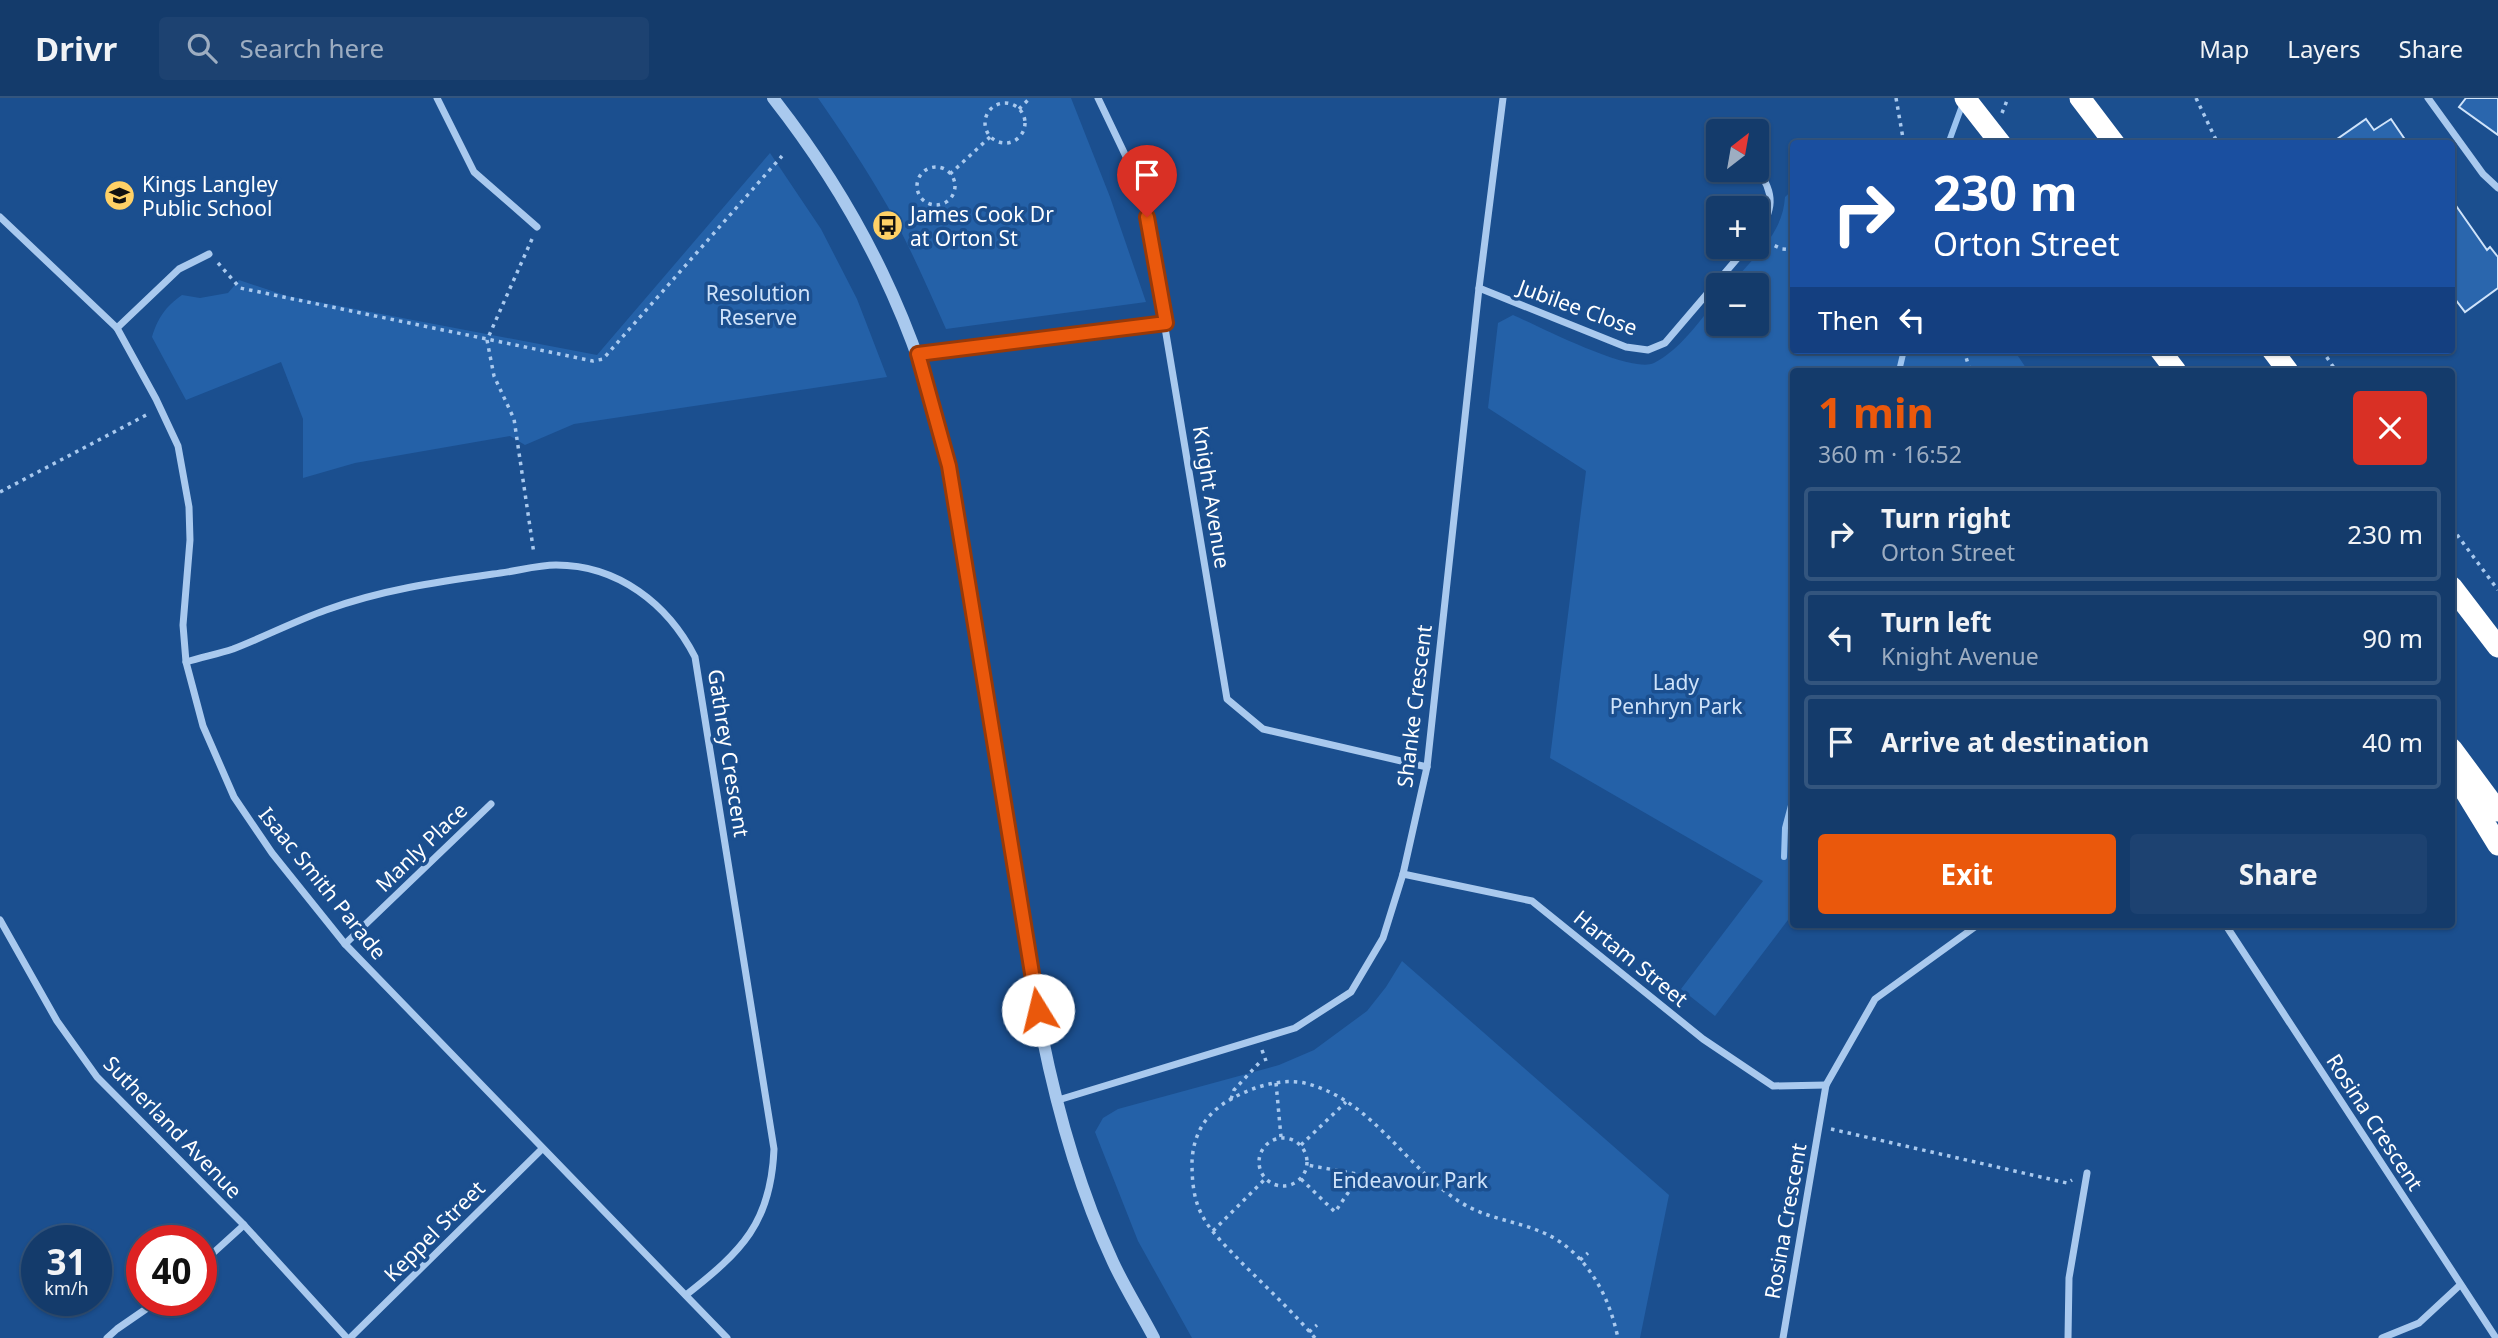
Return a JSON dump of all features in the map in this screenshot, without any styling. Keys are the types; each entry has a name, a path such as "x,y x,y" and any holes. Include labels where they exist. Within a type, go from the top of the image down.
{"highway":[{"path":"1965,98 1998,140"},
{"path":"2080,98 2112,140"},
{"path":"2163,354 2174,368"},
{"path":"2275,354 2286,368"},
{"path":"2455,590 2498,647"},
{"path":"2455,753 2498,811"},
{"path":"2455,775 2498,845"}],"street":[{"path":"437,98 474,172 537,227"},
{"path":"773,98 808,144 848,205 909,329 918,354 949,466 1055,1101 1094,1218 1114,1265 1154,1338"},
{"name":"Knight Avenue","path":"1098,98 1142,190 1227,699 1263,729 1427,767"},
{"name":"Shanke Crescent","path":"1055,1101 1296,1028 1351,992 1383,938 1403,874 1427,767 1479,288 1503,98"},
{"path":"2428,98 2483,174 2498,188"},
{"path":"1764,182 1770,193 1769,215"},
{"name":"Isaac Smith Parade","path":"0,217 117,328 161,407 178,446 189,507 190,540 183,625 186,662 203,726 234,797 272,853 345,944 727,1338"},
{"path":"117,328 179,269 209,254"},
{"name":"Jubilee Close","path":"1479,288 1626,347 1648,350 1665,343 1737,259"},
{"path":"918,354 1166,323"},
{"name":"Gathrey Crescent","path":"186,662 231,649 368,596 416,584 554,565 603,572 625,582 642,592 684,634 695,657 774,1149 773,1178 764,1210 752,1232 736,1251 686,1294"},
{"name":"Manly Place","path":"345,944 491,804"},
{"name":"Hartam Street","path":"1403,874 1532,901 1703,1040 1773,1086 1826,1085"},
{"name":"Sutherland Avenue","path":"0,920 57,1021 97,1077 244,1224 348,1338"},
{"name":"Rosina Crescent","path":"1783,1338 1826,1085 1875,999 1973,928"},
{"name":"Rosina Crescent","path":"2228,928 2496,1338"},
{"name":"Keppel Street","path":"348,1338 542,1149"},
{"path":"2068,1338 2069,1278 2087,1173"},
{"path":"217,1249 244,1224"},
{"path":"2382,1338 2419,1323 2460,1285"},
{"path":"107,1338 136,1316"}],"path":[{"path":"1019,109 1030,98"},
{"path":"1896,98 1902,140"},
{"path":"2196,98 2216,140"},
{"path":"1002,102 1019,109 1025,121 1021,135 1010,143 1003,144 990,137 984,126 990,108 1002,102"},
{"path":"950,174 990,137"},
{"path":"209,254 240,288 593,361 603,359 782,156"},
{"path":"939,167 950,174 955,184 950,199 934,204 922,198 919,180 927,170 939,167"},
{"path":"536,568 514,419 494,376 487,340 537,227"},
{"path":"1769,244 1790,249"},
{"path":"0,492 161,407"},
{"path":"2455,532 2498,590"},
{"path":"1231,1099 1234,1090 1250,1076 1259,1063"},
{"path":"1315,1338 1213,1231 1202,1215 1194,1192 1192,1155 1195,1139 1203,1122 1231,1099 1276,1083 1295,1081 1328,1091 1366,1117 1457,1201 1477,1212 1541,1230 1558,1240 1580,1260 1601,1289 1614,1318 1618,1338"},
{"path":"1276,1083 1281,1138"},
{"path":"1301,1145 1346,1102"},
{"path":"1819,1126 2067,1183 2087,1173"},
{"path":"1281,1138 1291,1139 1301,1145 1306,1153 1307,1165 1301,1180 1283,1186 1265,1179 1260,1171 1259,1156 1268,1143 1281,1138"},
{"path":"1301,1180 1335,1212 1352,1188 1357,1174 1307,1165"},
{"path":"1213,1231 1265,1179"},
{"path":"1580,1260 1588,1253"},
{"path":"1309,1332 1317,1325"}],"green space":[{"path":"818,98 1071,98 1110,197 1146,302 946,329 888,207"},
{"name":"Resolution Reserve","path":"770,153 821,229 857,299 887,377 574,424 525,445 510,436 355,463 303,478 303,419 281,362 186,400 152,337 163,313 182,295 200,298 228,293 239,280 287,296 597,355"},
{"name":"Lady Penhryn Park","path":"1790,193 1790,354 2017,354 2026,368 1790,368 1790,917 1715,1016 1681,989 1763,881 1550,758 1586,471 1488,408 1498,323 1513,315 1606,356 1642,365 1654,363 1673,350 1706,313 1706,336 1769,336 1769,273 1741,273 1753,259 1769,259 1769,240 1783,210 1785,197"},
{"name":"Endeavour Park","path":"1402,961 1669,1195 1640,1338 1192,1338 1138,1241 1095,1132 1103,1118 1118,1109 1279,1065 1314,1050 1367,1011"}],"building":[{"path":"2466,98 2498,98 2498,135 2459,107"},
{"path":"2366,119 2374,130 2391,119 2405,140 2336,140"},
{"path":"2455,204 2487,250 2490,247 2498,257 2498,288 2465,312 2455,299"}],"waterway":[{"path":"1949,140 1963,103"},
{"path":"1900,368 1903,354"},
{"path":"1784,857 1785,828 1790,809"}],"place":[{"name":"Kings Langley Public School","path":"119,196"},
{"name":"James Cook Dr at Orton St","path":"887,226"}],"route":[{"path":"1038,1010 949,466 942,431 918,354 1166,323 1147,217"}]}
